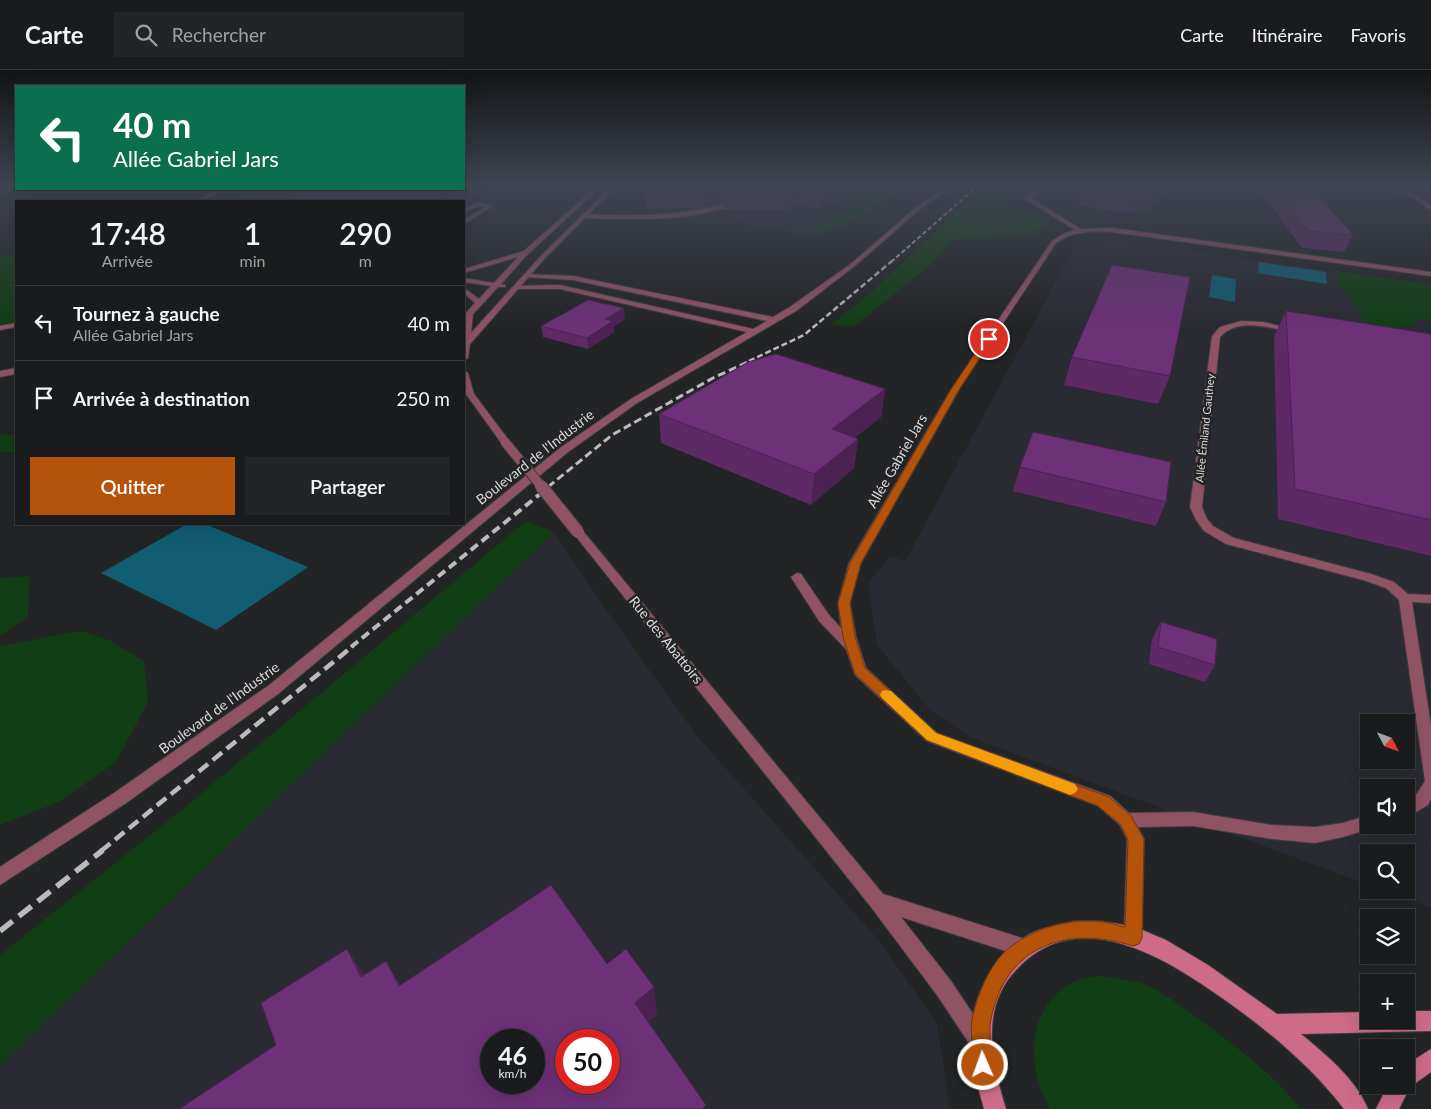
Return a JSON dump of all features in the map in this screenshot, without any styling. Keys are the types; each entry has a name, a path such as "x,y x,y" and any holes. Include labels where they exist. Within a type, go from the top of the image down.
{"main road":[{"path":"995,1109 983,1065 981,1020 993,983 1014,955 1024,948 1042,937 1077,929 1116,932 1158,946 1196,968 1276,1024 1315,1058 1357,1109"},
{"path":"1276,1024 1431,1021"},
{"path":"1415,1071 1431,1059"},
{"path":"1387,1109 1395,1094"}],"street":[{"path":"465,350 469,314 526,252 549,231"},
{"path":"466,343 526,275 569,231"},
{"name":"Boulevard de l'Industrie","path":"0,877 120,798 273,690 564,450 634,402 793,309 854,264 891,231"},
{"name":"Allée Gabriel Jars","path":"1075,231 1068,233 1054,242 956,388 856,563 844,603 849,637 860,670 932,736 1104,801 1126,820 1136,839 1133,938"},
{"name":"Allée Gabriel Jars","path":"1123,231 1431,274"},
{"path":"465,272 526,252"},
{"path":"465,272 489,274"},
{"path":"498,274 573,278 774,320"},
{"path":"465,280 516,287 560,287 755,332"},
{"path":"465,291 480,303"},
{"name":"Allée Émiland Gauthey","path":"1307,332 1235,323 1220,329 1216,336 1196,507 1201,522 1211,531 1230,541 1367,577 1390,585 1405,598"},
{"path":"0,328 15,325"},
{"path":"0,374 15,370"},
{"name":"Rue des Abattoirs","path":"465,376 470,394 505,442 877,901 944,988 982,1044"},
{"path":"797,577 824,618 853,648"},
{"path":"1431,599 1405,598 1431,778"},
{"path":"1415,804 1422,800 1431,785"},
{"path":"1126,820 1193,819 1272,832 1315,834 1343,830 1360,825"},
{"path":"877,901 1024,948"}],"shaded area":[{"path":"786,231 811,231 805,235"},
{"path":"1116,240 1431,285 1431,908 1407,899 1415,899 1415,844 1360,844 1360,882 972,738 931,711 877,645 868,584 890,556 905,561 1075,246"},
{"path":"554,532 612,618 697,736 882,944 937,1024 950,1109 0,1109 0,1065"}],"green space":[{"path":"811,231 824,231 816,234 805,235"},
{"path":"936,231 1037,231 1026,237 953,240 930,265 855,326 831,325 870,293"},
{"path":"15,254 15,322 0,324 0,255"},
{"path":"1336,271 1431,285 1431,320 1417,318 1412,326 1379,331 1361,320 1362,313 1338,284"},
{"path":"0,434 15,435 15,453 0,451"},
{"path":"526,521 554,532 0,1065 0,955 184,808"},
{"path":"30,576 28,617 0,636 0,578"},
{"path":"81,631 109,640 144,661 148,702 116,762 59,802 0,825 0,646"},
{"path":"1097,976 1139,983 1153,988 1168,997 1258,1065 1280,1085 1301,1109 1050,1109 1042,1093 1034,1058 1038,1023 1045,1008 1056,994 1071,983"}],"water":[{"path":"1259,262 1326,272 1327,284 1258,273"},
{"path":"1212,275 1236,279 1235,302 1209,297"},
{"path":"185,525 207,525 308,567 216,630 101,573"}],"building":[{"path":"1314,231 1350,231 1353,235"},
{"path":"1112,265 1190,277 1170,376 1072,357"},
{"path":"588,300 624,308 605,319 613,321 587,338 541,326"},
{"path":"1286,311 1431,334 1431,520 1295,489"},
{"path":"776,354 885,389 832,429 858,439 814,474 659,414 748,362"},
{"path":"1033,432 1171,462 1166,502 1020,467"},
{"path":"1161,622 1217,639 1215,665 1158,647"},
{"path":"551,885 607,964 626,949 654,987 635,1003 706,1105 702,1109 179,1109 276,1045 261,1003 347,949 361,977 386,961 399,986"}],"railway":[{"path":"891,262 926,231"},
{"path":"749,361 804,335 892,261"},
{"path":"548,487 612,435 713,378 752,360"},
{"path":"351,647 550,486"},
{"path":"101,851 353,646"},
{"path":"0,931 103,850"}],"slow traffic":[{"path":"886,695 932,736 1070,789"}],"route":[{"path":"983,1065 981,1020 993,983 1014,955 1042,937 1077,929 1116,932 1133,938 1136,839 1126,820 1104,801 932,736 860,670 849,637 844,603 856,563 956,388 989,339"}]}
